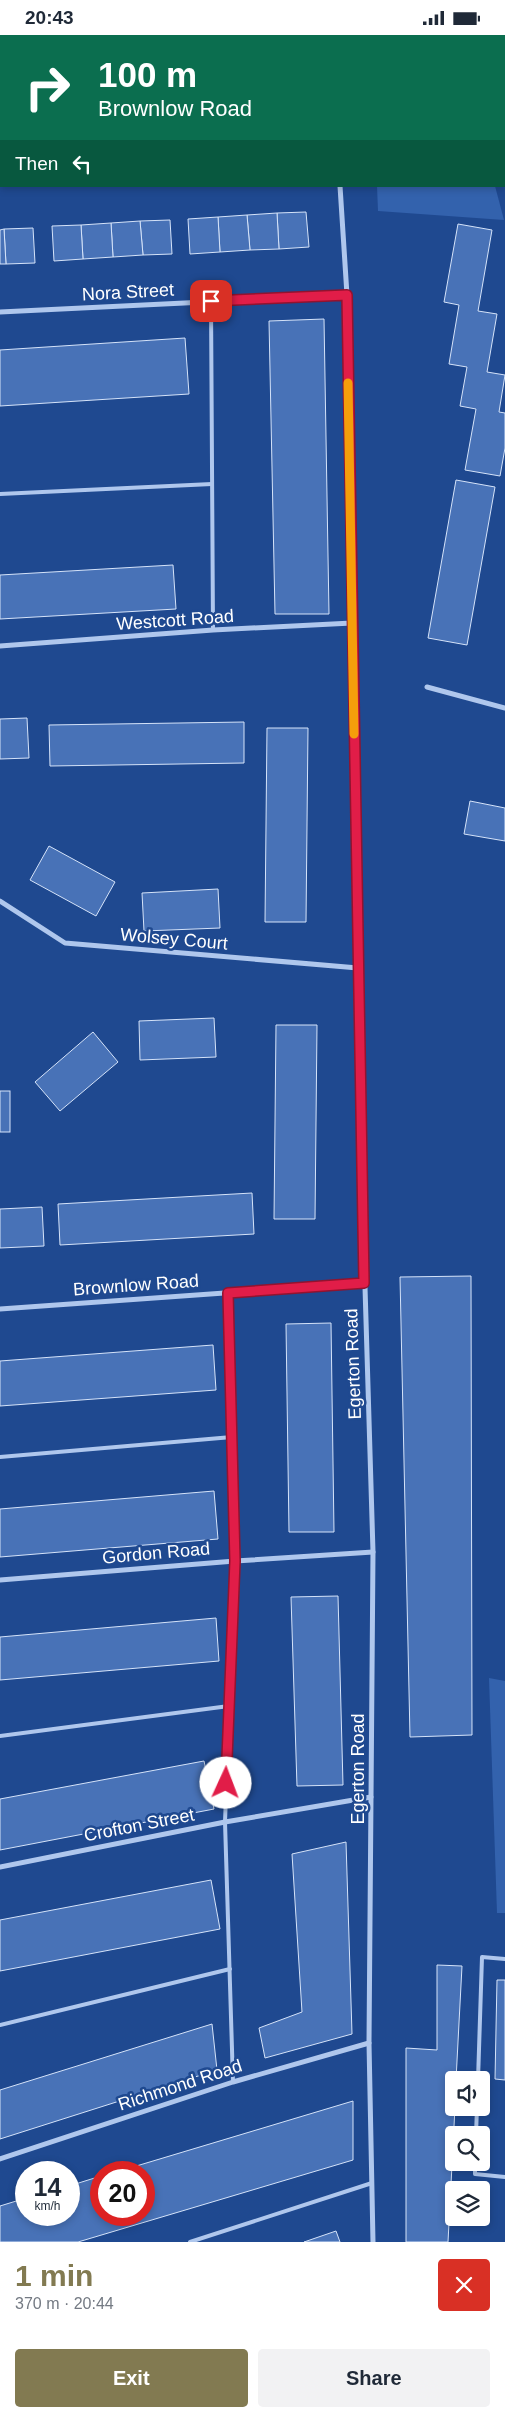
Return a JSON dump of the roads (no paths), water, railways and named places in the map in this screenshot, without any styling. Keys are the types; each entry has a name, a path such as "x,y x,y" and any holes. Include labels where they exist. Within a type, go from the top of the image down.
{"street":[{"name":"Egerton Road","path":"340,187 347,295 364,1283 373,1552 369,2043 373,2242"},
{"name":"Nora Street","path":"0,312 347,295"},
{"name":"Westcott Road","path":"0,646 213,630 352,623"},
{"path":"427,687 505,708"},
{"name":"Wolsey Court","path":"0,901 65,943 358,968"},
{"name":"Brownlow Road","path":"0,1309 364,1283"},
{"name":"Gordon Road","path":"0,1580 373,1552"},
{"name":"Crofton Street","path":"0,1867 225,1822 371,1797"},
{"name":"Richmond Road","path":"0,2159 233,2082 369,2043"}],"lane":[{"path":"211,301 213,630"},
{"path":"0,495 212,485"},
{"path":"228,1293 235,1561 225,1822 233,2082"},
{"path":"0,1457 232,1437"},
{"path":"0,1737 229,1706"},
{"path":"478,2071 482,1957 505,1959"},
{"path":"0,2025 230,1969"},
{"path":"475,2171 475,2174 505,2177"},
{"path":"190,2242 372,2183"}]}
